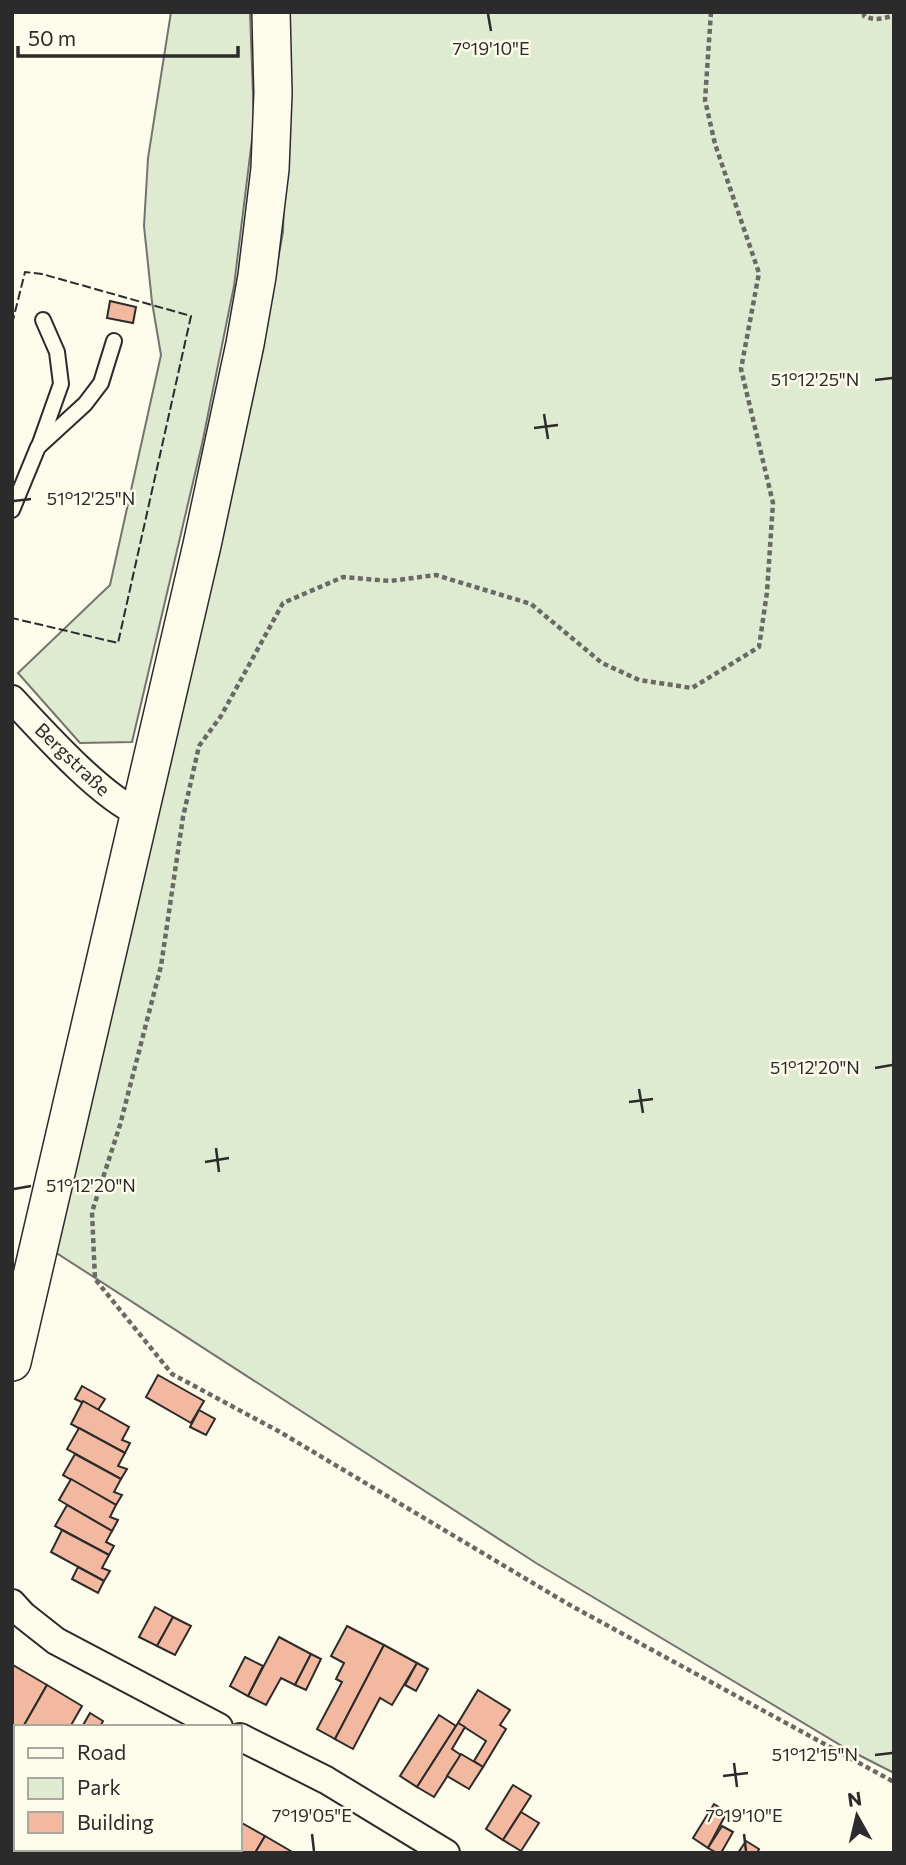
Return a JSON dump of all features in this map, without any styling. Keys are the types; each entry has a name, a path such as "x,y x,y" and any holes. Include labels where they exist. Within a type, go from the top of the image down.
{"main road":[{"path":"12,1362 222,456 257,276 272,134 271,12"}],"street":[{"name":"Bergstraße","path":"12,698 99,785 124,806 139,813"},
{"path":"12,1603 56,1641 215,1725"},
{"path":"242,1738 326,1780 446,1853"}],"lane":[{"path":"12,510 61,384 57,352 43,320"},
{"path":"38,447 85,404 101,383 114,341"}],"path":[{"path":"711,12 705,100 715,144 759,273 741,369 773,503 767,592 759,647 692,688 639,680 601,663 531,604 436,575 390,581 343,578 283,603 221,716 199,746 183,817 161,966 120,1125 92,1212 95,1279 172,1374 280,1432 568,1604 894,1782"},
{"path":"864,12 864,16 870,19 894,15"}],"green space":[{"path":"171,12 250,12 254,123 234,286 202,444 132,742 80,743 18,673 110,585 161,355 144,226 148,158"},
{"path":"290,12 894,12 894,1773 847,1749 536,1563 55,1252 263,342 283,232"}],"building":[{"path":"110,301 136,307 133,323 107,318"},
{"path":"158,1375 204,1401 191,1423 146,1397"},
{"path":"82,1386 105,1399 98,1410 75,1399"},
{"path":"83,1401 129,1427 122,1440 130,1443 125,1453 71,1424"},
{"path":"199,1410 215,1419 206,1435 190,1427"},
{"path":"79,1428 125,1453 118,1466 127,1469 121,1479 67,1449"},
{"path":"75,1454 121,1479 114,1492 122,1495 116,1505 63,1475"},
{"path":"71,1479 116,1505 110,1517 118,1520 112,1531 59,1500"},
{"path":"67,1505 112,1531 106,1542 114,1546 109,1555 55,1526"},
{"path":"62,1530 109,1555 102,1568 110,1571 104,1581 51,1552"},
{"path":"78,1567 104,1581 98,1593 72,1579"},
{"path":"155,1607 173,1617 157,1646 139,1637"},
{"path":"173,1617 191,1626 175,1655 157,1646"},
{"path":"347,1626 384,1645 335,1739 317,1729 342,1682 336,1679 344,1663 331,1656"},
{"path":"279,1637 311,1654 295,1685 281,1678 266,1705 248,1696"},
{"path":"384,1645 417,1663 392,1705 380,1698 353,1749 335,1739"},
{"path":"311,1654 321,1659 306,1690 295,1685"},
{"path":"245,1657 263,1666 248,1696 230,1686"},
{"path":"417,1663 428,1669 416,1691 405,1685"},
{"path":"13,1665 47,1685 24,1725 12,1726"},
{"path":"47,1685 82,1706 71,1725 24,1725"},
{"path":"478,1690 510,1710 500,1725 506,1729 483,1767 474,1761 486,1741 458,1723"},
{"path":"90,1713 103,1721 101,1725 83,1725"},
{"path":"439,1715 456,1726 417,1787 400,1776"},
{"path":"458,1723 465,1727 452,1749 461,1755 434,1797 417,1787"},
{"path":"461,1754 483,1767 469,1789 447,1776"},
{"path":"513,1785 531,1796 503,1840 486,1829"},
{"path":"714,1804 727,1812 708,1848 693,1838"},
{"path":"521,1812 539,1823 521,1851 503,1840"},
{"path":"242,1823 265,1836 255,1853 210,1853 242,1851"},
{"path":"722,1826 733,1832 721,1853 717,1853 708,1848"},
{"path":"265,1836 294,1853 255,1853"},
{"path":"746,1841 759,1849 757,1853 738,1853"}],"fence":[{"path":"12,324 25,272 42,274 191,316 118,643 12,618"}]}
